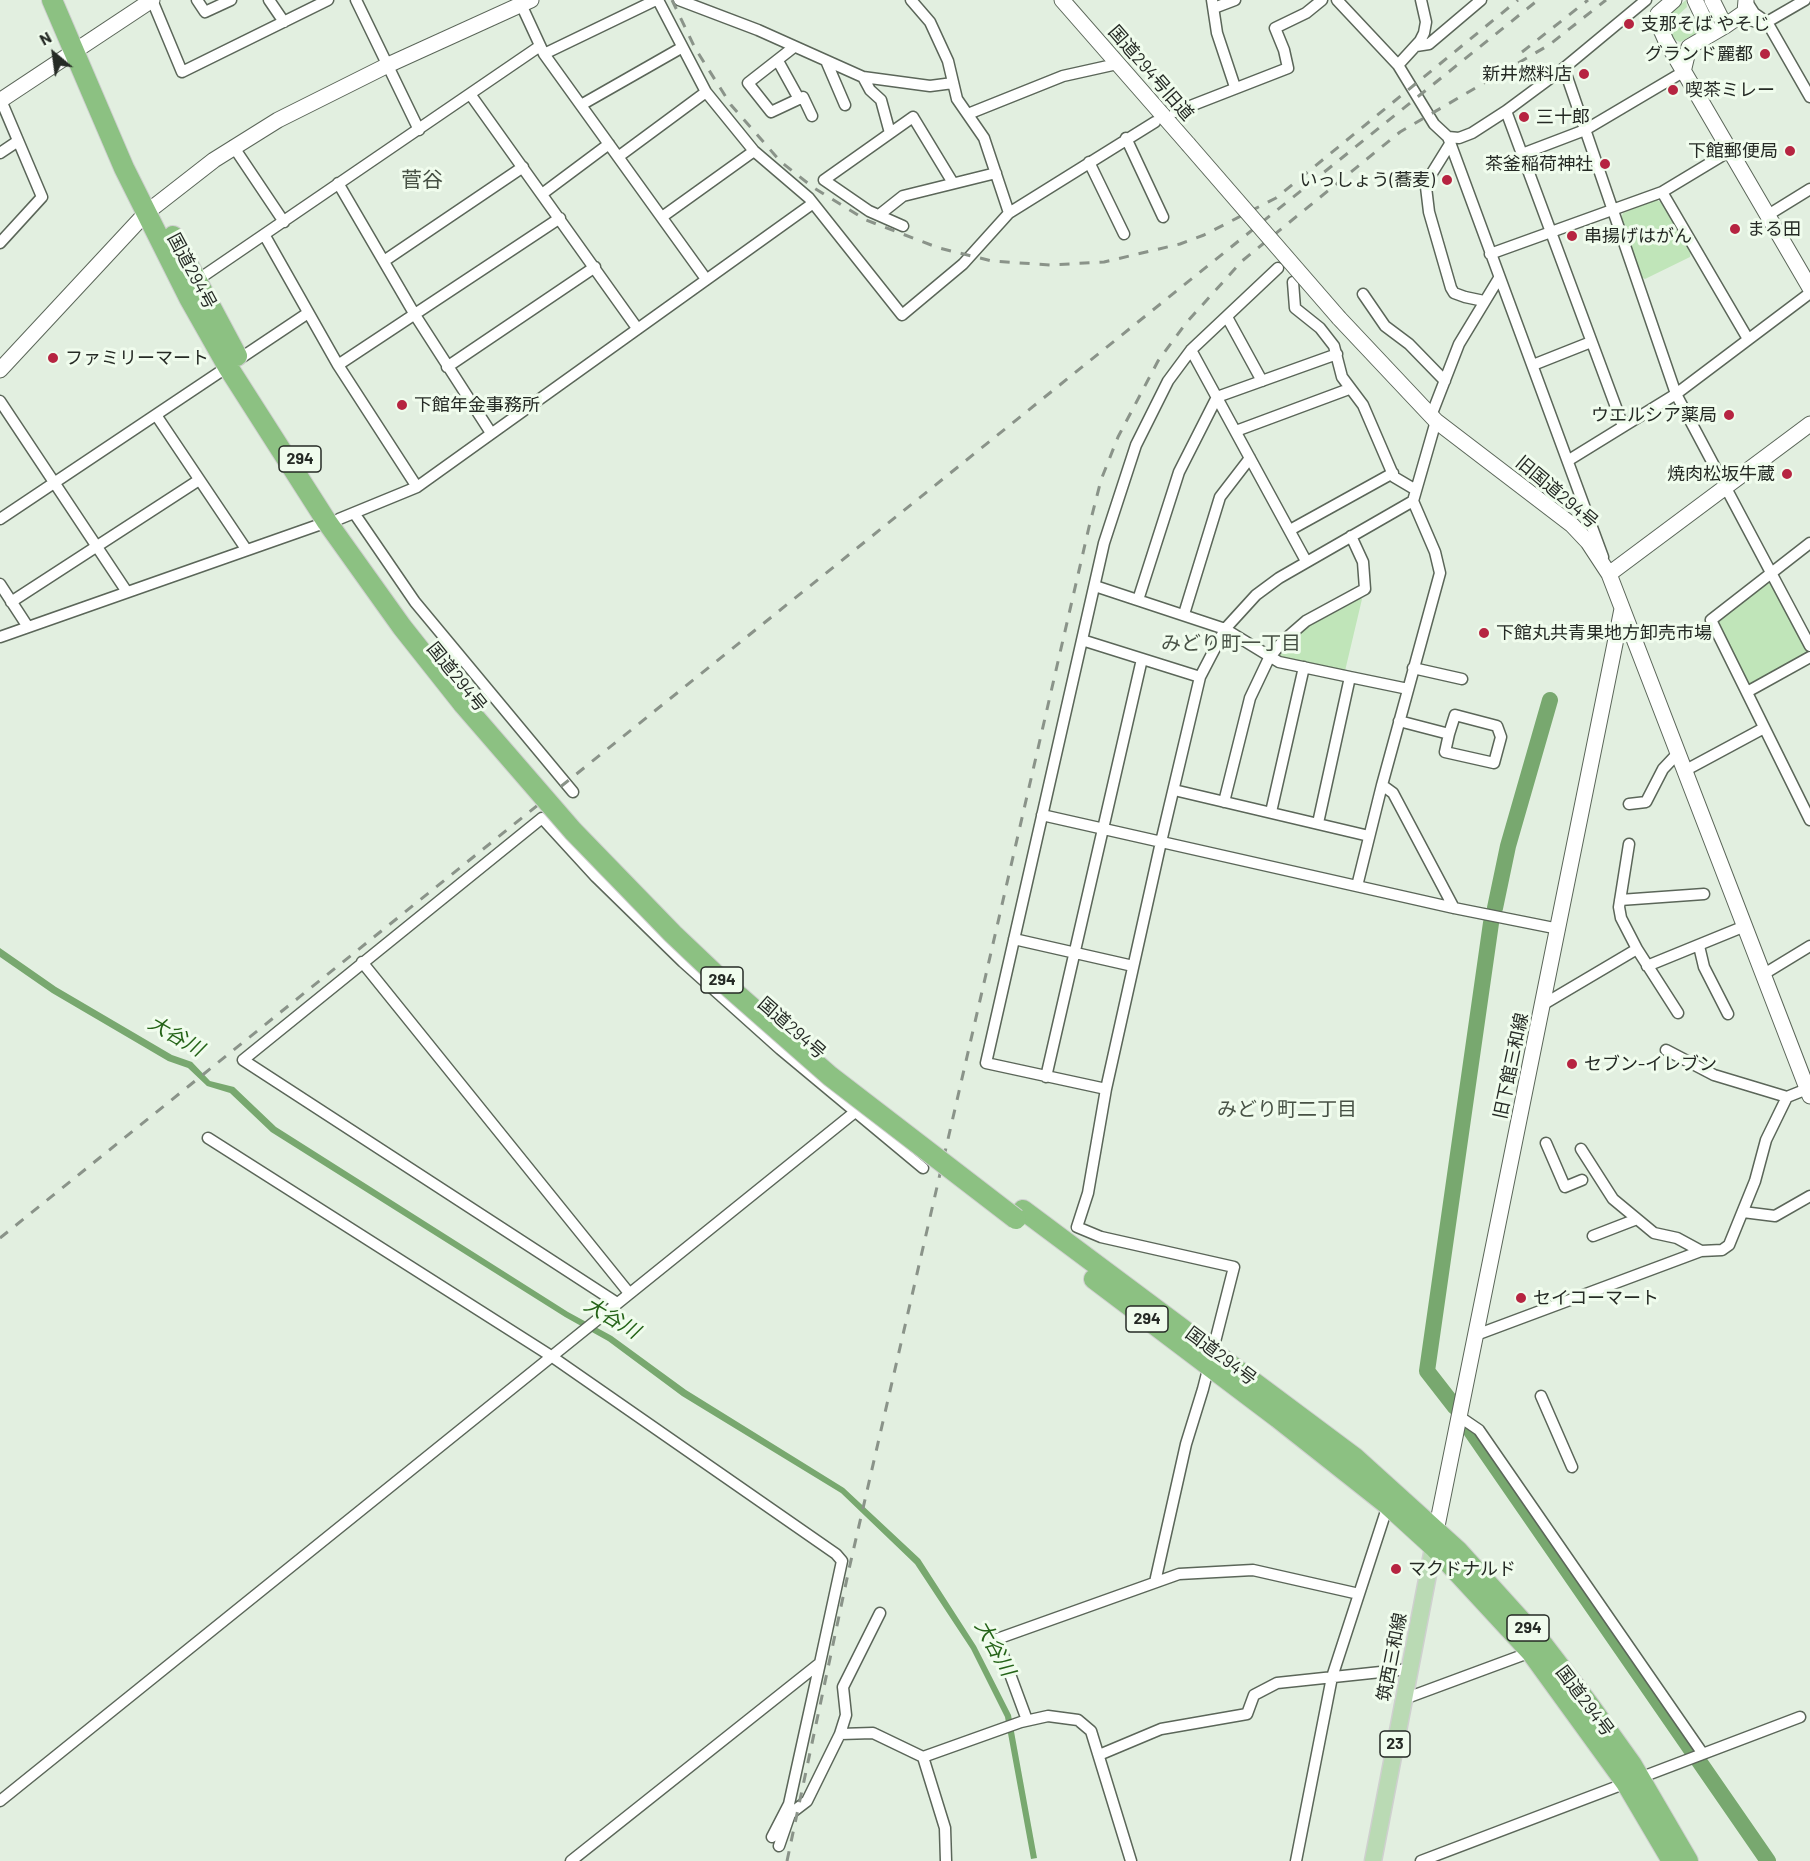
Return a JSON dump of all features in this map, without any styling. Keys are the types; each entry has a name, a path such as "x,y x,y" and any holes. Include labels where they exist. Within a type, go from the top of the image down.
{"highway":[{"name":"国道294号","path":"52,0 78,49 151,209 234,363 467,700 618,863 738,980 855,1081 1019,1214 1210,1357 1354,1457 1435,1539 1531,1652 1633,1780 1672,1861"},
{"name":"国道294号","path":"66,0 78,49"},
{"name":"国道294号","path":"151,209 196,281 234,363"},
{"name":"国道294号","path":"1210,1357 1388,1505 1435,1539 1487,1582 1544,1646 1587,1702 1633,1780 1688,1861"}],"main road":[{"name":"筑西三和線","path":"1372,1861 1435,1539"}],"street":[{"path":"0,243 42,197 0,99 152,0 182,72 328,0"},
{"path":"197,0 205,12 231,0"},
{"path":"269,0 284,22"},
{"path":"356,0 419,130"},
{"path":"196,281 470,94 542,50 657,0 706,92 754,152 809,198 902,315 963,264 1009,213 1155,122"},
{"path":"680,0 863,77 930,86 953,83"},
{"path":"911,0 930,22 948,61 957,99 984,138 1009,213"},
{"name":"国道294号旧道","path":"1062,0 1188,144"},
{"path":"1235,0 1213,4 1217,33 1235,87"},
{"path":"1175,112 1193,107 1235,87 1288,68 1275,28 1306,13 1322,0"},
{"path":"1337,0 1398,65 1434,124 1449,141 1569,460 1609,574 1810,424"},
{"path":"1398,65 1416,46 1424,33 1426,21 1421,0"},
{"path":"1416,46 1429,44 1480,0"},
{"path":"1484,301 1454,293 1429,212 1426,187 1449,141 1472,133 1506,111 1564,68 1646,0"},
{"path":"1674,0 1656,5 1658,19 1666,41 1810,288"},
{"path":"1695,0 1711,34"},
{"path":"1712,0 1725,26"},
{"path":"1767,22 1805,0"},
{"path":"0,370 151,209 233,146 278,120 388,65 524,2 542,50 706,279"},
{"path":"1666,41 1689,47 1725,26 1745,6 1767,22 1810,97"},
{"path":"794,47 748,83 771,112 803,97 812,116"},
{"path":"1522,154 1585,130 1683,72 1689,47"},
{"path":"581,105 681,48"},
{"path":"778,61 799,99"},
{"path":"827,63 845,105"},
{"path":"968,114 1063,76 1117,64"},
{"path":"1564,68 1676,394 1810,646"},
{"path":"863,77 870,90 881,100 890,133"},
{"path":"618,157 706,92"},
{"path":"470,94 637,328"},
{"path":"1506,111 1623,426"},
{"path":"903,226 879,215 824,180 913,117 953,183"},
{"path":"1126,138 1163,217"},
{"path":"0,153 18,141"},
{"path":"542,194 609,144"},
{"name":"旧国道294号","path":"1188,144 1340,318 1433,419 1572,525 1588,542 1609,574 1808,1086"},
{"path":"233,146 284,222"},
{"path":"1490,254 1662,192 1730,151"},
{"path":"662,217 754,152"},
{"path":"1089,162 1124,234"},
{"path":"384,261 523,167"},
{"path":"879,215 903,196 996,173"},
{"path":"338,183 415,315 491,433"},
{"path":"1767,215 1810,189"},
{"path":"1662,192 1748,339"},
{"path":"0,638 246,549 340,518 417,487 812,204"},
{"path":"338,365 560,218"},
{"path":"264,236 338,365 417,487"},
{"path":"447,367 595,267"},
{"path":"1106,1089 986,1063 1095,586 1117,500 1136,445 1168,381 1191,350 1278,268"},
{"path":"1155,1582 1186,1444 1234,1267 1101,1237 1077,1227 1088,1193 1106,1089 1200,678 1225,629 1256,595 1306,561 1351,536 1414,495 1433,419 1458,344 1499,278"},
{"path":"1293,282 1295,308 1320,328 1334,346 1342,377 1348,389 1363,405 1393,473 1414,495 1435,552 1440,573 1357,886"},
{"path":"1569,460 1676,394 1810,293"},
{"path":"1364,294 1385,326 1409,344 1445,381"},
{"path":"0,519 308,314"},
{"path":"1227,317 1262,381"},
{"path":"1533,365 1591,342"},
{"path":"1191,350 1306,561"},
{"path":"1138,600 1179,472 1217,397 1337,354"},
{"path":"1236,431 1348,389"},
{"path":"0,401 127,592"},
{"path":"156,415 246,549"},
{"path":"1184,615 1220,497 1250,458"},
{"path":"1290,530 1393,473"},
{"path":"11,602 199,480"},
{"path":"340,518 415,602 573,792"},
{"path":"1224,802 1250,698 1269,658 1283,641 1306,621 1365,589 1363,562 1351,536"},
{"path":"1810,543 1711,620 1810,820"},
{"path":"0,584 28,627"},
{"path":"1095,586 1225,629 1269,658 1408,688"},
{"name":"旧下館三和線","path":"1435,1539 1622,609"},
{"path":"1082,640 1200,678"},
{"path":"1747,692 1810,657"},
{"path":"1046,1077 1142,659"},
{"path":"1271,813 1304,667"},
{"path":"1413,668 1462,679"},
{"path":"1318,823 1350,677"},
{"path":"1455,715 1497,726 1501,737 1494,763 1445,752 1449,734 1455,715"},
{"path":"1399,721 1449,734"},
{"path":"1686,770 1764,728"},
{"path":"1629,804 1646,802 1664,770 1679,752"},
{"path":"1382,785 1393,793 1454,908"},
{"path":"1174,790 1369,836"},
{"path":"1042,815 1454,908 1559,929"},
{"path":"613,1306 243,1060 542,818 675,956 780,1049 923,1168"},
{"path":"1629,844 1620,900 1621,918 1647,966 1678,1013"},
{"path":"1620,900 1704,894"},
{"path":"1647,966 1745,926"},
{"path":"1014,939 1133,966"},
{"path":"1699,946 1704,967 1728,1014"},
{"path":"1764,974 1810,946"},
{"path":"1544,1004 1637,949"},
{"path":"362,962 629,1293"},
{"path":"1666,1050 1714,1075 1787,1097"},
{"path":"1476,1335 1701,1251 1722,1250 1730,1245 1766,1140 1787,1097 1808,1086"},
{"path":"0,1801 855,1112"},
{"path":"208,1138 553,1354 836,1554 842,1561 789,1804 776,1842 789,1814 807,1801 840,1734 846,1715 843,1687 880,1613"},
{"path":"1546,1143 1565,1187 1582,1180"},
{"path":"1581,1149 1613,1199 1654,1233 1677,1238 1701,1251"},
{"path":"1743,1212 1775,1216 1810,1196"},
{"path":"1593,1236 1637,1219"},
{"path":"1541,1396 1572,1467"},
{"path":"1460,1417 1479,1430 1703,1754"},
{"path":"1296,1861 1332,1677 1388,1505"},
{"path":"1024,1721 997,1639 1179,1574 1253,1570 1359,1594"},
{"path":"1404,1699 1531,1652"},
{"path":"571,1861 820,1663"},
{"path":"1099,1755 1161,1729 1247,1714 1254,1695 1276,1683 1409,1669"},
{"path":"840,1734 873,1733 923,1757 1024,1721 1048,1716 1078,1720 1091,1731 1131,1861"},
{"path":"1421,1861 1800,1717"},
{"path":"923,1757 945,1828 946,1861"}],"shaded area":[{"path":"1686,0 1687,7 1676,17 1683,31 1698,26 1703,30 1680,42 1671,38 1666,20 1668,15"},
{"path":"1656,200 1664,203 1691,250 1690,257 1645,279 1641,277 1621,219 1623,213"},
{"path":"1765,583 1771,584 1807,652 1804,658 1748,686 1717,624 1718,619"},
{"path":"1359,596 1362,599 1345,671 1280,657 1279,651 1302,629"},
{"path":"0,948 56,987 172,1055 192,1062 210,1081 234,1087 276,1127 568,1312 612,1336 686,1390 844,1488 920,1559 976,1646 1011,1715 1037,1858 1031,1859 1005,1717 971,1649 915,1564 841,1493 682,1396 608,1341 565,1317 271,1132 230,1093 207,1086 188,1068 168,1061 52,993 0,957"}],"waterway":[{"path":"1495,908 1508,846 1550,700"},
{"path":"1455,1407 1427,1371 1491,923"},
{"path":"1471,1431 1768,1861"}],"railway":[{"path":"672,0 695,48 731,105 781,162 814,188 866,220 939,248 992,261 1050,265 1104,262 1180,244 1204,235 1276,198 1518,0"},
{"path":"0,1238 1538,0"},
{"path":"1522,52 1588,0"},
{"path":"787,1861 849,1569 1089,527 1101,480 1118,437 1158,361 1186,323 1242,261 1400,132 1549,45 1606,0"}],"place":[{"name":"支那そば やそじ","path":"1629,24"},
{"name":"グランド麗都","path":"1765,54"},
{"name":"新井燃料店","path":"1584,74"},
{"name":"喫茶ミレー","path":"1673,90"},
{"name":"三十郎","path":"1524,117"},
{"name":"下館郵便局","path":"1790,151"},
{"name":"茶釜稲荷神社","path":"1605,164"},
{"name":"いっしょう(蕎麦)","path":"1447,180"},
{"name":"まる田","path":"1735,229"},
{"name":"串揚げはがん","path":"1572,236"},
{"name":"ファミリーマート","path":"53,358"},
{"name":"下館年金事務所","path":"402,405"},
{"name":"ウエルシア薬局","path":"1729,415"},
{"name":"焼肉松坂牛蔵","path":"1787,474"},
{"name":"下館丸共青果地方卸売市場","path":"1484,633"},
{"name":"セブン-イレブン","path":"1572,1064"},
{"name":"セイコーマート","path":"1521,1298"},
{"name":"マクドナルド","path":"1396,1569"}],"district":[{"name":"菅谷","path":"422,180"},
{"name":"みどり町一丁目","path":"1231,643"},
{"name":"みどり町二丁目","path":"1287,1109"}],"water label":[{"name":"大谷川","path":"176,1036"},
{"name":"大谷川","path":"612,1318"},
{"name":"大谷川","path":"995,1648"}]}
